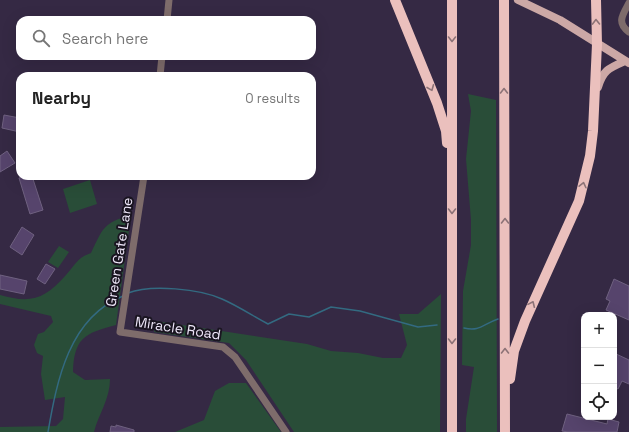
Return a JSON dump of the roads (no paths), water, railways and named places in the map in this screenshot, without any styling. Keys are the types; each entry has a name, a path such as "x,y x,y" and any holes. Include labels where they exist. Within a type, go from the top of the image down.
{"highway":[{"path":"396,0 437,103 446,131 452,187"},
{"path":"452,0 452,432"},
{"path":"504,0 505,432"},
{"path":"505,409 514,351 524,321 579,201 592,137 597,44 596,0"}],"main road":[{"path":"518,0 530,4 560,20 627,62"},
{"path":"594,99 602,75 610,68 627,62"}],"street":[{"path":"167,16 169,0"},
{"path":"629,4 621,17 621,22 624,29 629,32"},
{"path":"160,72 162,60"},
{"name":"Green Gate Lane","path":"120,332 143,180"},
{"name":"Miracle Road","path":"120,332 223,347 235,357 286,432"}],"waterway":[{"path":"128,293 138,290 162,288 189,290 222,299 268,324 289,314 309,317 331,307 360,311 418,327 437,325"},
{"path":"48,432 61,372 78,335 90,319 105,306 123,296"},
{"path":"464,328 478,328 498,319"}]}
